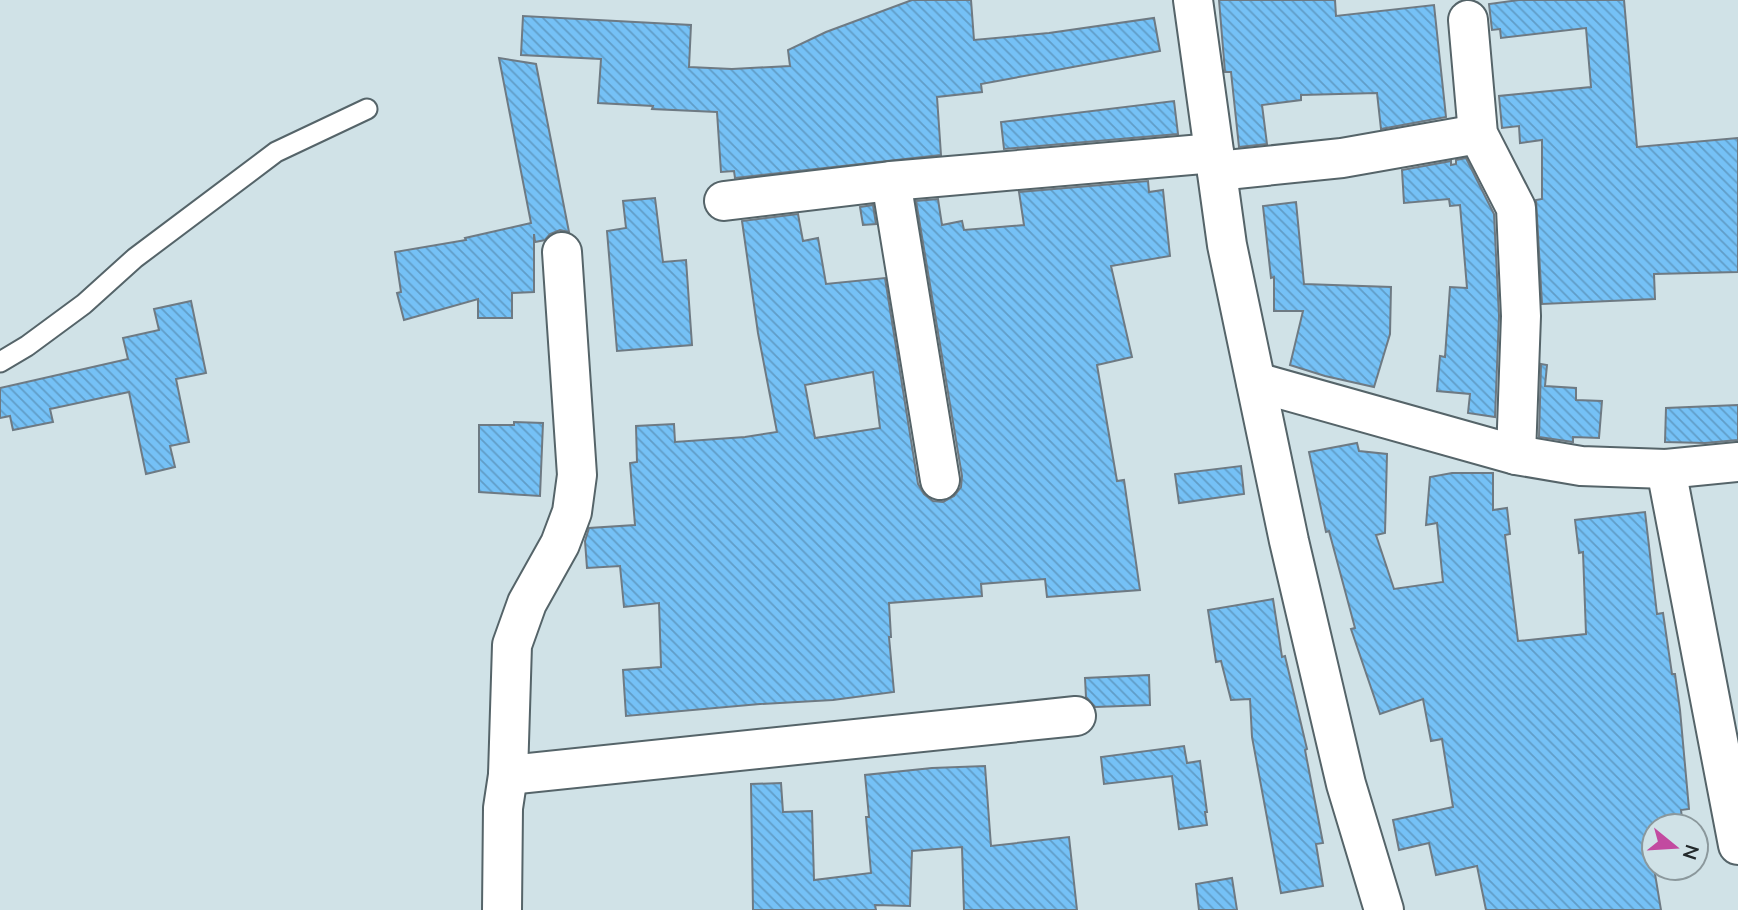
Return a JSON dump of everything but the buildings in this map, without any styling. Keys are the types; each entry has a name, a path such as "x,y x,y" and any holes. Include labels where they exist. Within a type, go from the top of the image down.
{"street":[{"path":"1193,0 1227,245 1289,541 1346,784 1384,910"},
{"path":"1468,20 1478,134 1516,208 1521,316 1516,455"},
{"path":"724,201 891,181 1215,162 1342,158 1478,134"},
{"path":"891,181 940,480"},
{"path":"502,910 503,808 508,775 512,645 527,603 564,534 572,512 577,475 562,252"},
{"path":"1256,382 1516,455 1581,466 1666,469 1738,462"},
{"path":"1666,469 1738,845"},
{"path":"508,775 1076,716"}],"lane":[{"path":"0,362 27,346 84,304 135,258 276,152 368,109"}]}
